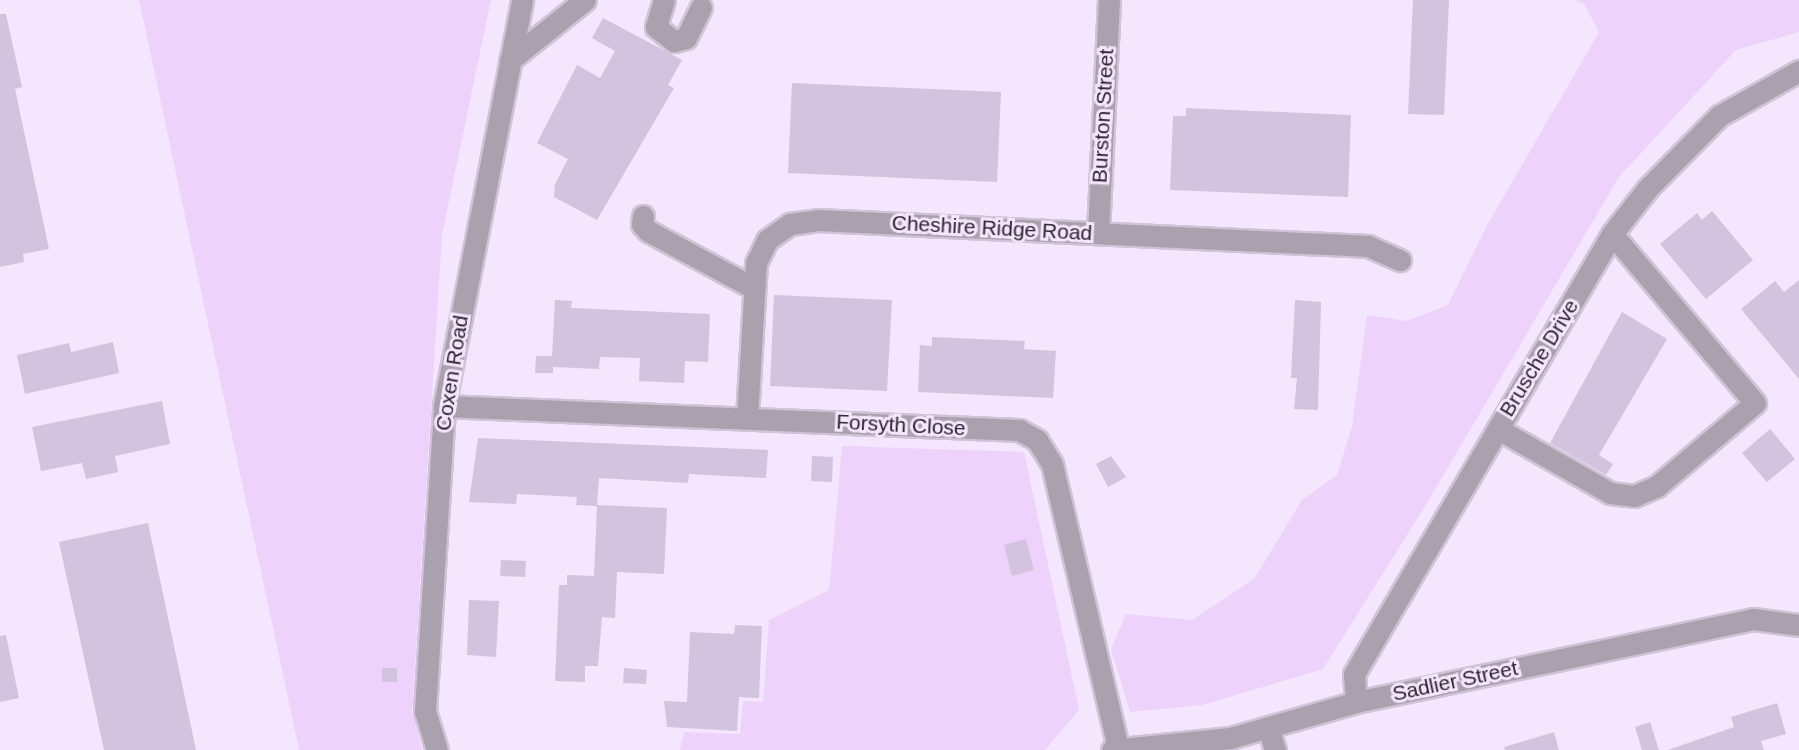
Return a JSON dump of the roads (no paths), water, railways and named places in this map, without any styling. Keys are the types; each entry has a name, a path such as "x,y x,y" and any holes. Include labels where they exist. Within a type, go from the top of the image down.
{"lane":[{"name":"Coxen Road","path":"437,750 425,711 444,407 522,0"},
{"path":"510,60 585,0"},
{"path":"664,0 656,27 674,41 686,38 701,7"},
{"name":"Burston Street","path":"1098,233 1108,0"},
{"name":"Brusche Drive","path":"1356,702 1354,674 1612,234 1667,167 1719,116 1799,71"},
{"path":"643,216 642,224 648,231 754,288"},
{"name":"Cheshire Ridge Road","path":"747,418 756,263 767,240 790,224 818,220 1368,246 1401,260"},
{"path":"1497,429 1610,493 1634,496 1657,486 1755,403 1612,234"},
{"name":"Forsyth Close","path":"444,407 1019,430 1037,440 1052,464 1115,749"},
{"name":"Sadlier Street","path":"1115,749 1230,738 1356,702 1753,618 1799,625"},
{"path":"1268,727 1275,750"}]}
